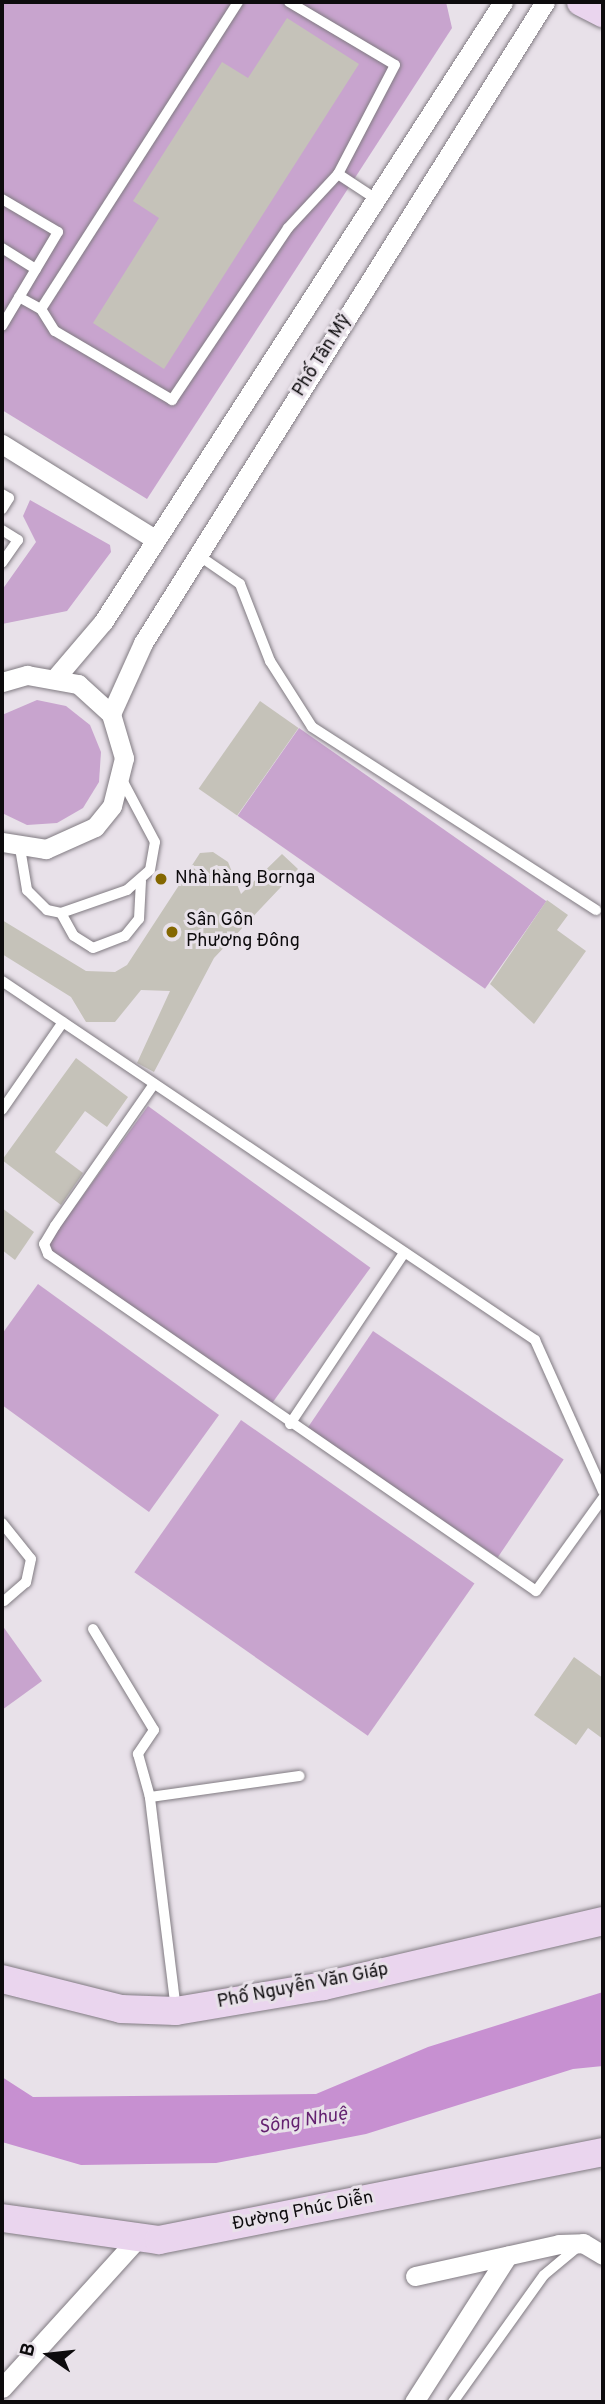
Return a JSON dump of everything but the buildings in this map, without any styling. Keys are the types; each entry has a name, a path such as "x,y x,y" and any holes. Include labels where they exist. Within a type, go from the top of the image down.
{"street":[{"path":"57,676 103,622 503,2"},
{"name":"Phố Tân Mỹ","path":"111,715 143,642 545,2"},
{"path":"581,2 603,13"},
{"path":"2,444 156,540"},
{"path":"2,682 57,676 96,697 111,715 120,735 122,780 112,806 84,834 47,849 11,845"},
{"name":"Phố Nguyễn Văn Giáp","path":"2,1979 77,2001 176,2011 324,1986 603,1921"},
{"name":"Đường Phúc Diễn","path":"2,2218 159,2240 603,2152"},
{"path":"2,2388 138,2238"},
{"path":"415,2276 508,2255 583,2242 603,2255"},
{"path":"414,2402 508,2255"}],"lane":[{"path":"41,309 239,2"},
{"path":"19,297 41,309 55,331 172,400 288,228 338,174 395,65 289,2"},
{"path":"338,174 376,199"},
{"path":"2,199 58,232 2,326"},
{"path":"2,248 36,269"},
{"path":"2,494 9,498 2,509"},
{"path":"2,530 18,540 2,563"},
{"path":"198,555 240,584 271,661 312,727 596,910"},
{"path":"61,913 74,936 93,948 125,936 139,919 141,881 155,842 122,780"},
{"path":"11,845 27,890 47,910 61,913 141,881"},
{"path":"2,981 535,1340 603,1490"},
{"path":"2,1110 62,1022"},
{"path":"154,1084 44,1244 48,1254 290,1424 536,1591 603,1498"},
{"path":"290,1424 404,1252"},
{"path":"2,1523 31,1559 26,1582 4,1601"},
{"path":"93,1629 154,1730 138,1754 150,1797 176,2011"},
{"path":"150,1797 300,1776"},
{"path":"453,2402 544,2275 583,2242"}],"shaded area":[{"path":"2,2 446,2 452,28 147,499 2,410"},
{"path":"30,500 110,545 111,552 67,611 2,624 2,590 36,542 23,516"},
{"path":"37,700 66,706 90,725 101,752 99,782 83,808 57,823 27,825 2,813 2,715"},
{"path":"299,728 546,901 485,989 238,816"},
{"path":"148,1106 370,1268 268,1408 46,1247"},
{"path":"38,1284 219,1415 149,1512 2,1405 2,1334"},
{"path":"373,1331 564,1460 498,1557 307,1429"},
{"path":"241,1420 474,1583 368,1736 134,1572"},
{"path":"2,1625 42,1681 2,1710"}],"water":[{"name":"Sông Nhuệ","path":"603,1992 603,2066 573,2069 366,2134 216,2163 81,2165 2,2142 2,2077 33,2097 316,2094 428,2047"}],"place":[{"name":"Nhà hàng Bornga","path":"161,879"},
{"name":"Sân Gôn Phương Đông","path":"172,932"}]}
